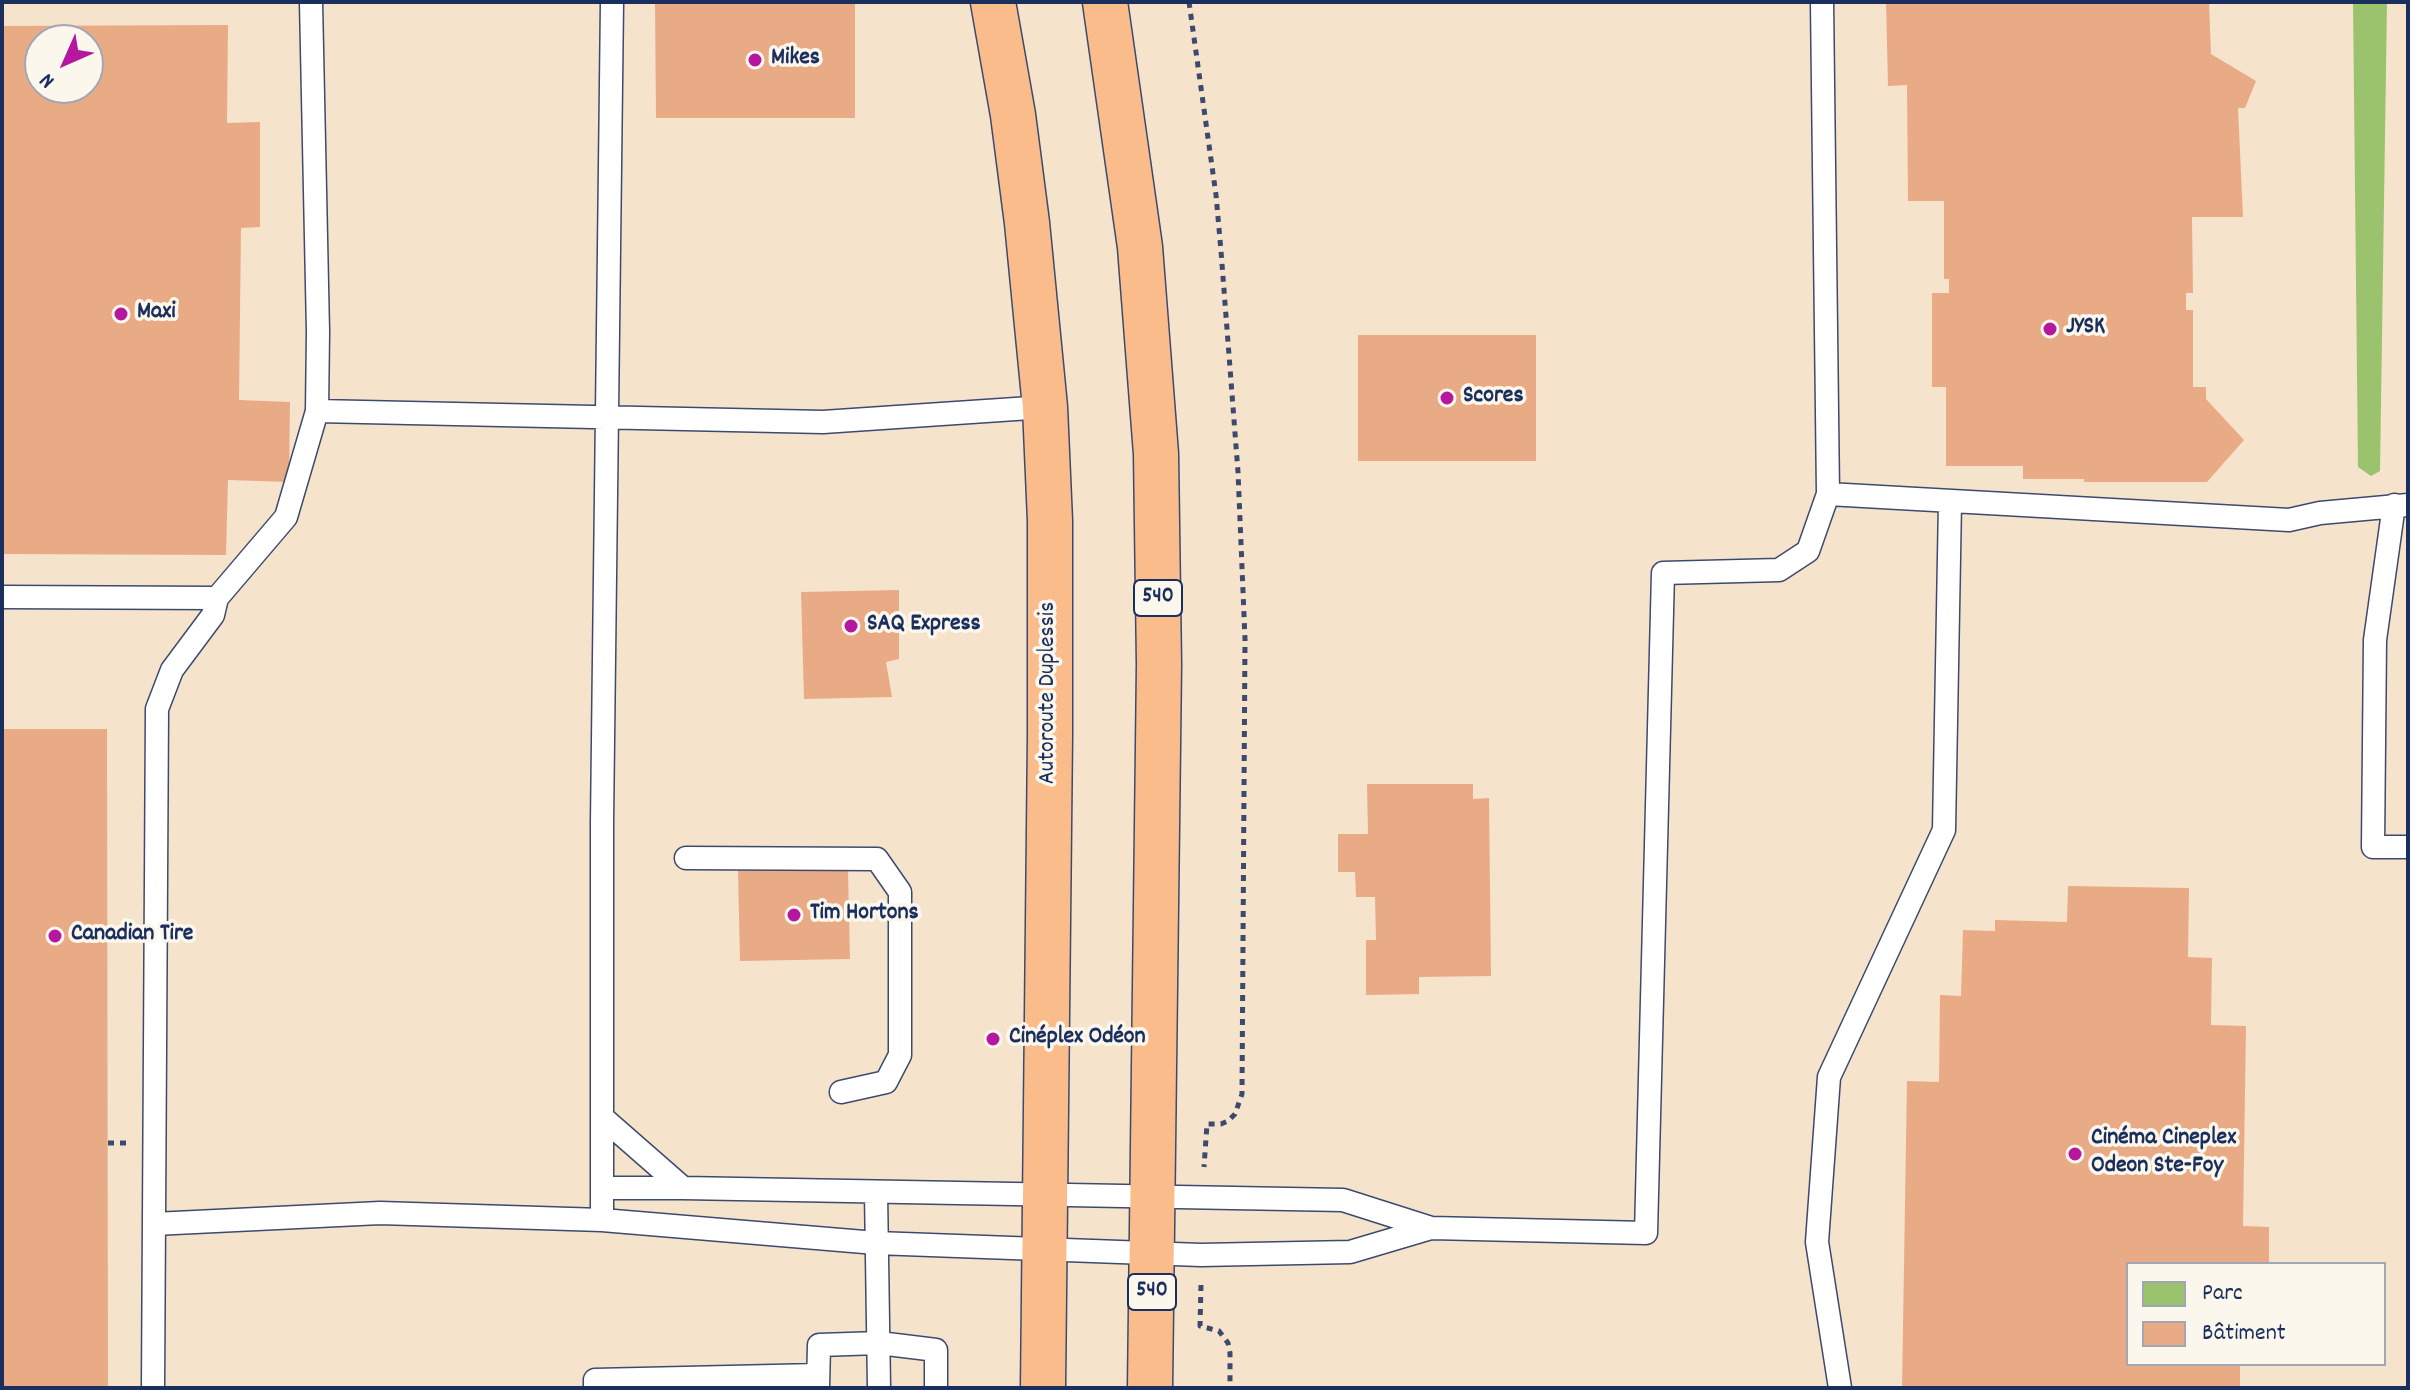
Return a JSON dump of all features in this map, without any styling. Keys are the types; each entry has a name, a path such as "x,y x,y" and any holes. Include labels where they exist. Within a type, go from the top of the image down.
{"highway":[{"name":"Autoroute Duplessis","path":"993,2 1013,115 1027,223 1045,407 1051,640 1043,1388"},
{"name":"540","path":"1105,2 1140,247 1156,454 1159,665 1150,1388"}],"lane":[{"path":"153,1388 157,709 172,670 213,615 217,598 286,517 317,411 311,2"},
{"path":"602,1220 602,822 612,2"},
{"path":"602,1188 1343,1200 1431,1228 1646,1233 1663,573 1779,570 1808,551 1828,494 1822,2"},
{"path":"317,411 823,422 1045,407"},
{"path":"1828,494 2289,520 2320,513 2401,505 2375,640 2373,847 2408,847"},
{"path":"1840,1388 1817,1242 1829,1077 1944,830 1950,502"},
{"path":"2,597 217,598"},
{"path":"686,858 877,859 900,892 900,1055 886,1082 841,1092"},
{"path":"603,1118 683,1188"},
{"path":"876,1192 879,1388"},
{"path":"154,1224 380,1213 602,1220 876,1243 1201,1255 1350,1252 1431,1228"},
{"path":"595,1388 595,1380 818,1381 819,1345 879,1343 936,1350 936,1388"}],"path":[{"path":"1189,2 1223,267 1238,472 1246,691 1242,1094 1235,1114 1228,1121 1207,1124 1205,1157"},
{"path":"1201,1294 1200,1326 1219,1331 1228,1343 1230,1388"}],"green space":[{"path":"2353,2 2387,2 2380,471 2371,476 2358,467"}],"building":[{"name":"Mikes","path":"655,2 855,2 855,118 656,118"},
{"path":"1886,2 2209,2 2211,54 2256,81 2245,108 2238,108 2243,217 2192,217 2193,293 2186,293 2186,310 2193,310 2193,387 2206,387 2206,399 2244,440 2207,482 2023,479 2023,466 1946,466 1946,387 1932,387 1932,293 1949,293 1949,279 1944,279 1944,201 1908,201 1907,85 1888,86"},
{"name":"Maxi","path":"228,25 227,123 260,122 260,227 241,228 239,400 290,402 289,482 228,480 226,555 2,554 2,26 24,26 24,104 104,104 104,26"},
{"name":"Scores","path":"1358,335 1536,335 1536,461 1358,461"},
{"name":"SAQ Express","path":"899,590 899,659 886,662 892,697 804,699 801,592"},
{"name":"Canadian Tire","path":"2,729 107,729 108,1388 2,1388"},
{"path":"1367,784 1473,784 1473,799 1489,798 1491,976 1419,977 1419,994 1366,995 1366,940 1376,940 1375,897 1356,897 1355,872 1338,872 1338,834 1368,834"},
{"name":"Tim Hortons","path":"738,870 848,871 850,959 740,961"},
{"name":"Cinéma Cineplex Odeon Ste-Foy","path":"2068,886 2189,888 2188,957 2212,958 2211,1025 2246,1026 2243,1226 2269,1227 2269,1262 2126,1262 2126,1366 2240,1366 2240,1388 1902,1388 1907,1081 1939,1082 1940,995 1961,996 1963,930 1995,931 1995,920 2067,922"}],"place":[{"name":"Mikes","path":"755,60"},
{"name":"Maxi","path":"121,314"},
{"name":"JYSK","path":"2050,329"},
{"name":"Scores","path":"1447,398"},
{"name":"SAQ Express","path":"851,626"},
{"name":"Tim Hortons","path":"794,915"},
{"name":"Canadian Tire","path":"55,936"},
{"name":"Cinéplex Odéon","path":"993,1039"},
{"name":"Cinéma Cineplex Odeon Ste-Foy","path":"2075,1154"}]}
